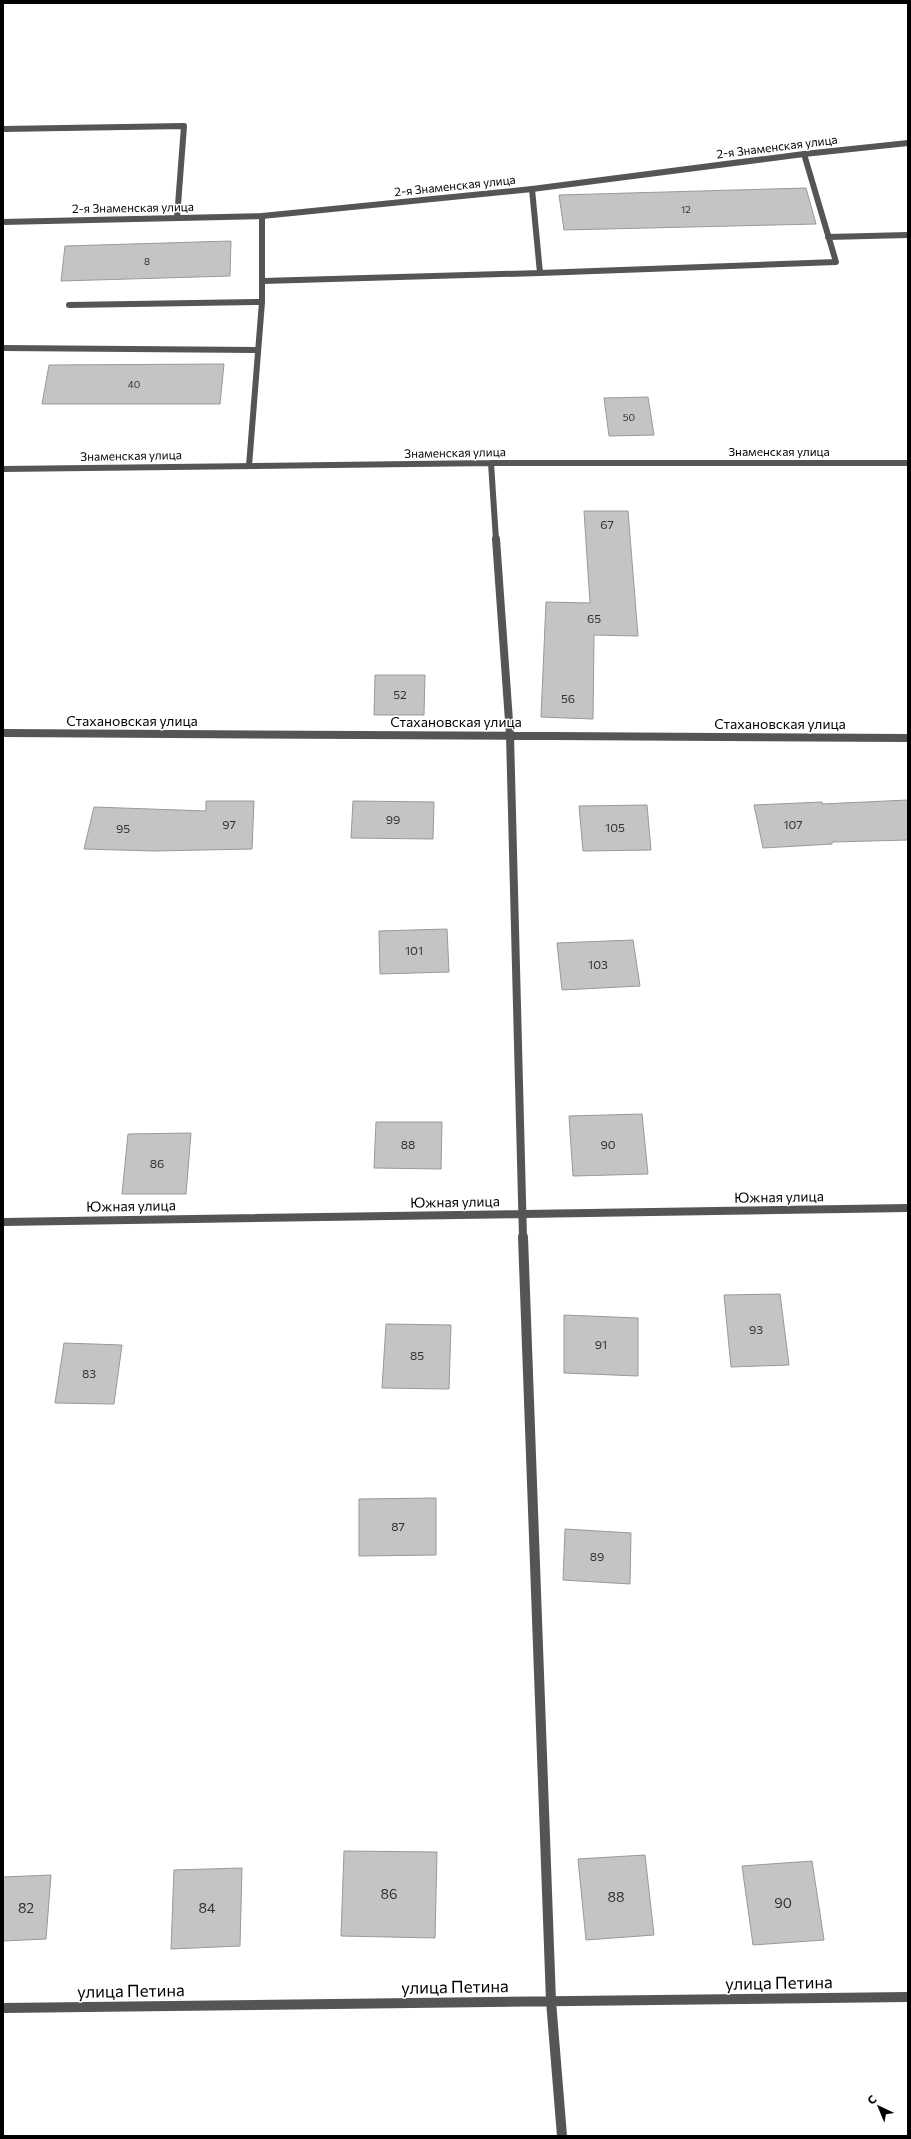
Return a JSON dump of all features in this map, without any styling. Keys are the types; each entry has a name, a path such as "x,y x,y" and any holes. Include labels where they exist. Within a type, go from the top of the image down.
{"street":[{"path":"3,129 184,126 177,218"},
{"name":"2-я Знаменская улица","path":"3,222 262,216 532,189 804,154 908,144"},
{"path":"263,281 836,262 804,154"},
{"path":"532,189 540,273"},
{"path":"249,466 262,302 262,216"},
{"path":"828,237 908,235"},
{"path":"69,305 262,302"},
{"path":"3,348 258,350"},
{"path":"491,463 510,735 522,1214 551,2002 562,2136"},
{"name":"Знаменская улица","path":"3,469 491,463 908,463"},
{"name":"Стахановская улица","path":"3,733 908,738"},
{"name":"Южная улица","path":"3,1222 908,1208"},
{"name":"улица Петина","path":"3,2008 908,1997"}],"building":[{"path":"806,188 816,224 564,230 559,195"},
{"path":"231,241 230,276 61,281 65,246"},
{"path":"224,364 220,404 42,404 49,365"},
{"path":"648,397 654,435 609,436 604,398"},
{"path":"584,511 628,511 638,636 594,635 593,719 541,717 546,602 590,603"},
{"path":"375,675 425,675 424,715 374,715"},
{"path":"908,800 908,840 832,842 832,844 763,848 754,805 822,802 822,804"},
{"path":"206,801 254,801 252,849 154,851 84,849 94,807 206,811"},
{"path":"353,801 434,802 433,839 351,838"},
{"path":"647,805 651,850 583,851 579,806"},
{"path":"447,929 449,972 380,974 379,931"},
{"path":"633,940 640,986 562,990 557,943"},
{"path":"642,1114 648,1174 573,1176 569,1116"},
{"path":"376,1122 442,1122 441,1169 374,1168"},
{"path":"191,1133 186,1194 122,1194 128,1134"},
{"path":"780,1294 789,1365 731,1367 724,1295"},
{"path":"564,1315 638,1318 638,1376 564,1373"},
{"path":"386,1324 451,1325 449,1389 382,1388"},
{"path":"64,1343 122,1345 114,1404 55,1403"},
{"path":"436,1498 436,1555 359,1556 359,1499"},
{"path":"565,1529 631,1533 630,1584 563,1580"},
{"path":"344,1851 437,1852 435,1938 341,1936"},
{"path":"645,1855 654,1935 586,1940 578,1859"},
{"path":"812,1861 824,1940 753,1945 742,1866"},
{"path":"242,1868 240,1946 171,1949 174,1870"},
{"path":"51,1875 46,1939 3,1941 3,1877"}]}
